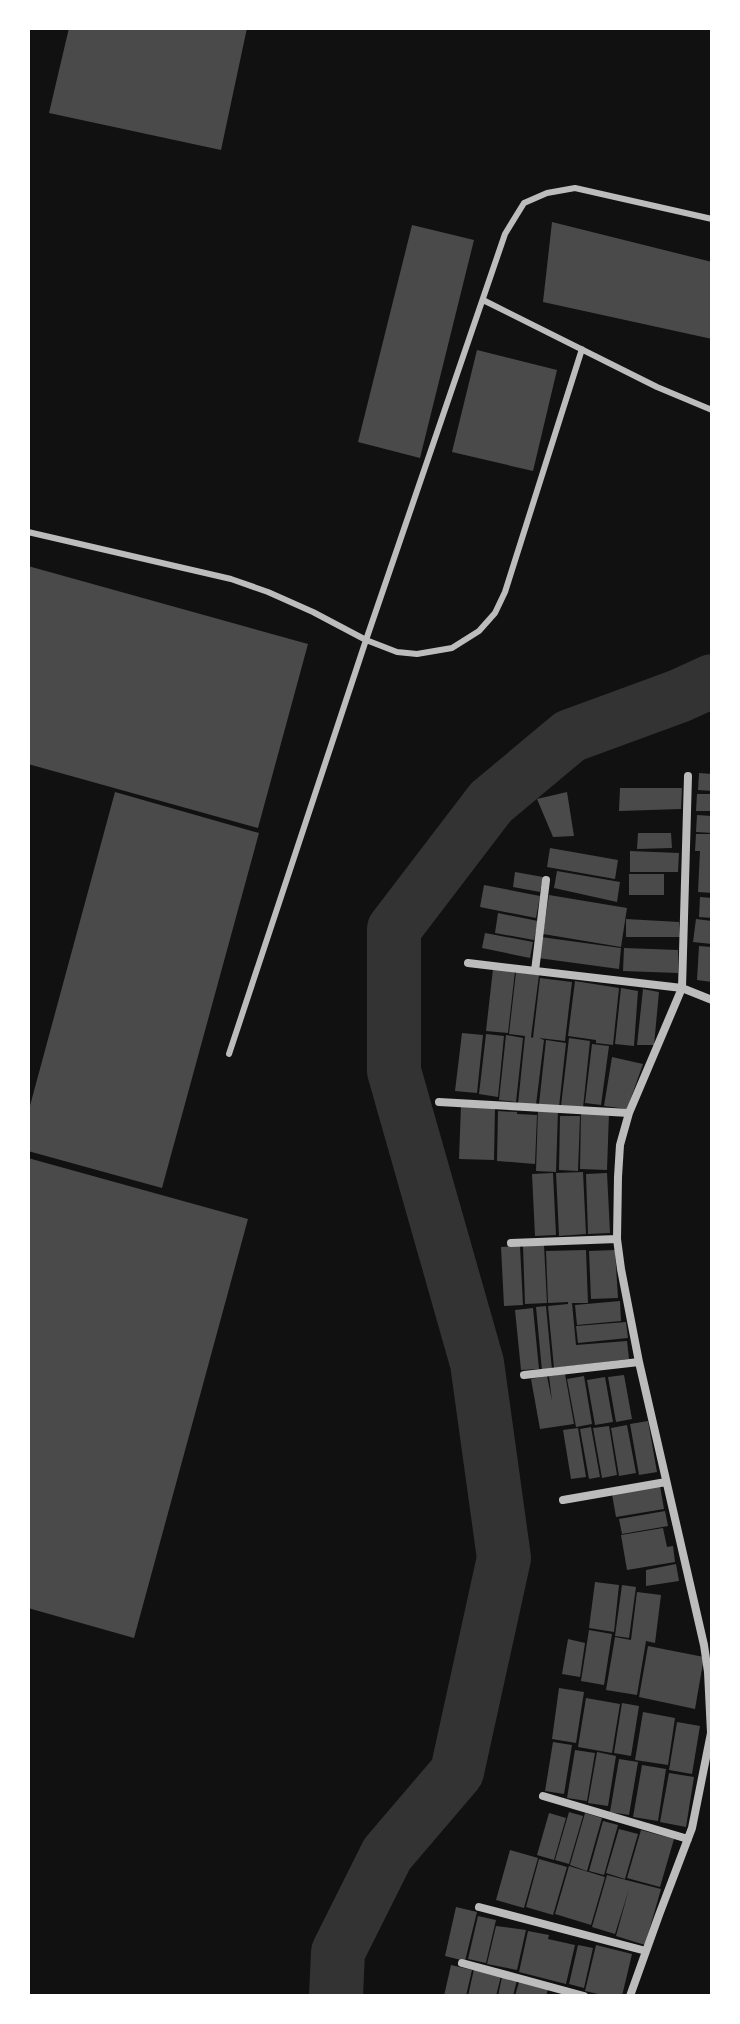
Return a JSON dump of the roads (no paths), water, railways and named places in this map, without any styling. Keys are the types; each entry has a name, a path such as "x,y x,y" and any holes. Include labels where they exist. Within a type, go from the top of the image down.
{"street":[{"path":"630,1996 692,1828 711,1733 704,1645 639,1362 617,1239 620,1145 629,1113 682,988 688,776"},
{"path":"535,971 546,880"},
{"path":"468,963 682,988 712,1000"},
{"path":"439,1102 629,1113"},
{"path":"511,1243 617,1239"},
{"path":"524,1375 639,1362"},
{"path":"563,1500 666,1482"},
{"path":"543,1796 688,1839"},
{"path":"479,1907 646,1951"},
{"path":"462,1963 584,1996"}],"lane":[{"path":"229,1054 505,234 524,203 547,193 575,188 712,219"},
{"path":"483,300 657,387 712,410"},
{"path":"28,532 231,579 279,597 397,652 417,654 452,648 479,631 495,613 505,592 582,349"}],"waterway":[{"path":"336,1996 338,1952 387,1854 457,1772 504,1558 477,1363 394,1071 394,929 491,802 570,736 712,681"}]}
